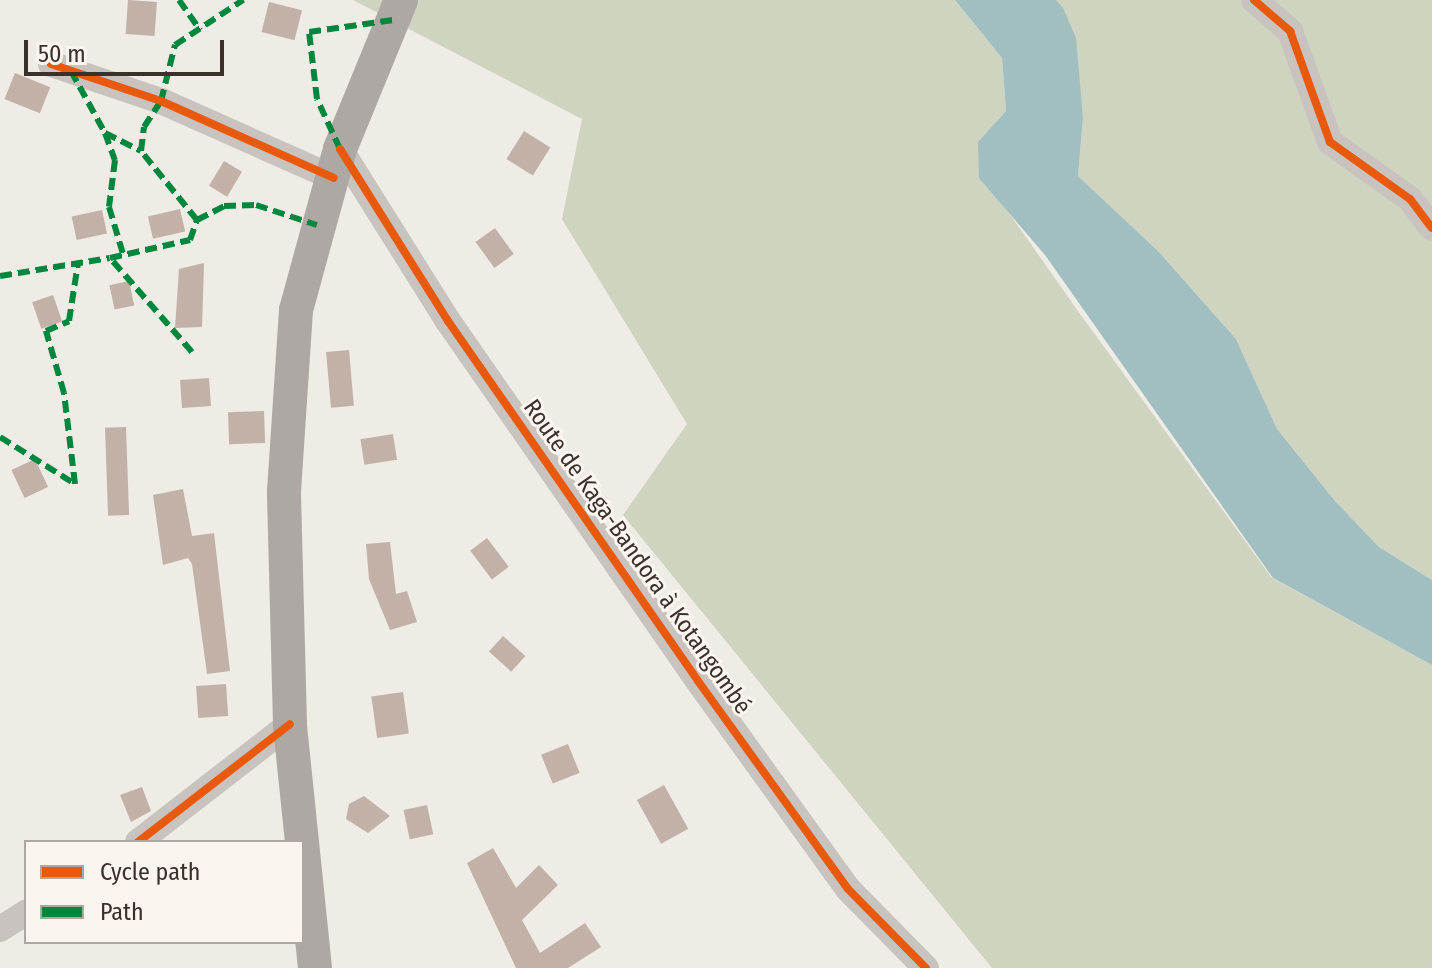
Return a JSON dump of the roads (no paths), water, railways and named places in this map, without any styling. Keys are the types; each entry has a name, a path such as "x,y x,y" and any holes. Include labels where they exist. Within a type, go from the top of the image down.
{"main road":[{"path":"302,840 290,724 284,491 296,310 337,164 401,0"},
{"path":"304,861 315,968"}],"street":[{"path":"1254,0 1290,31 1330,142 1410,199 1432,228"},
{"path":"51,64 337,164"},
{"name":"Route de Kaga-Bandora à Kotangombé","path":"337,164 848,889 926,968"},
{"path":"141,840 290,724"},
{"path":"0,929 24,914"}],"water":[{"path":"955,0 1056,0 1063,8 1076,38 1083,118 1078,176 1158,251 1236,339 1277,429 1335,501 1379,547 1432,580 1432,665 1273,578 1045,255 979,178 978,142 1006,111 1002,58"}]}
